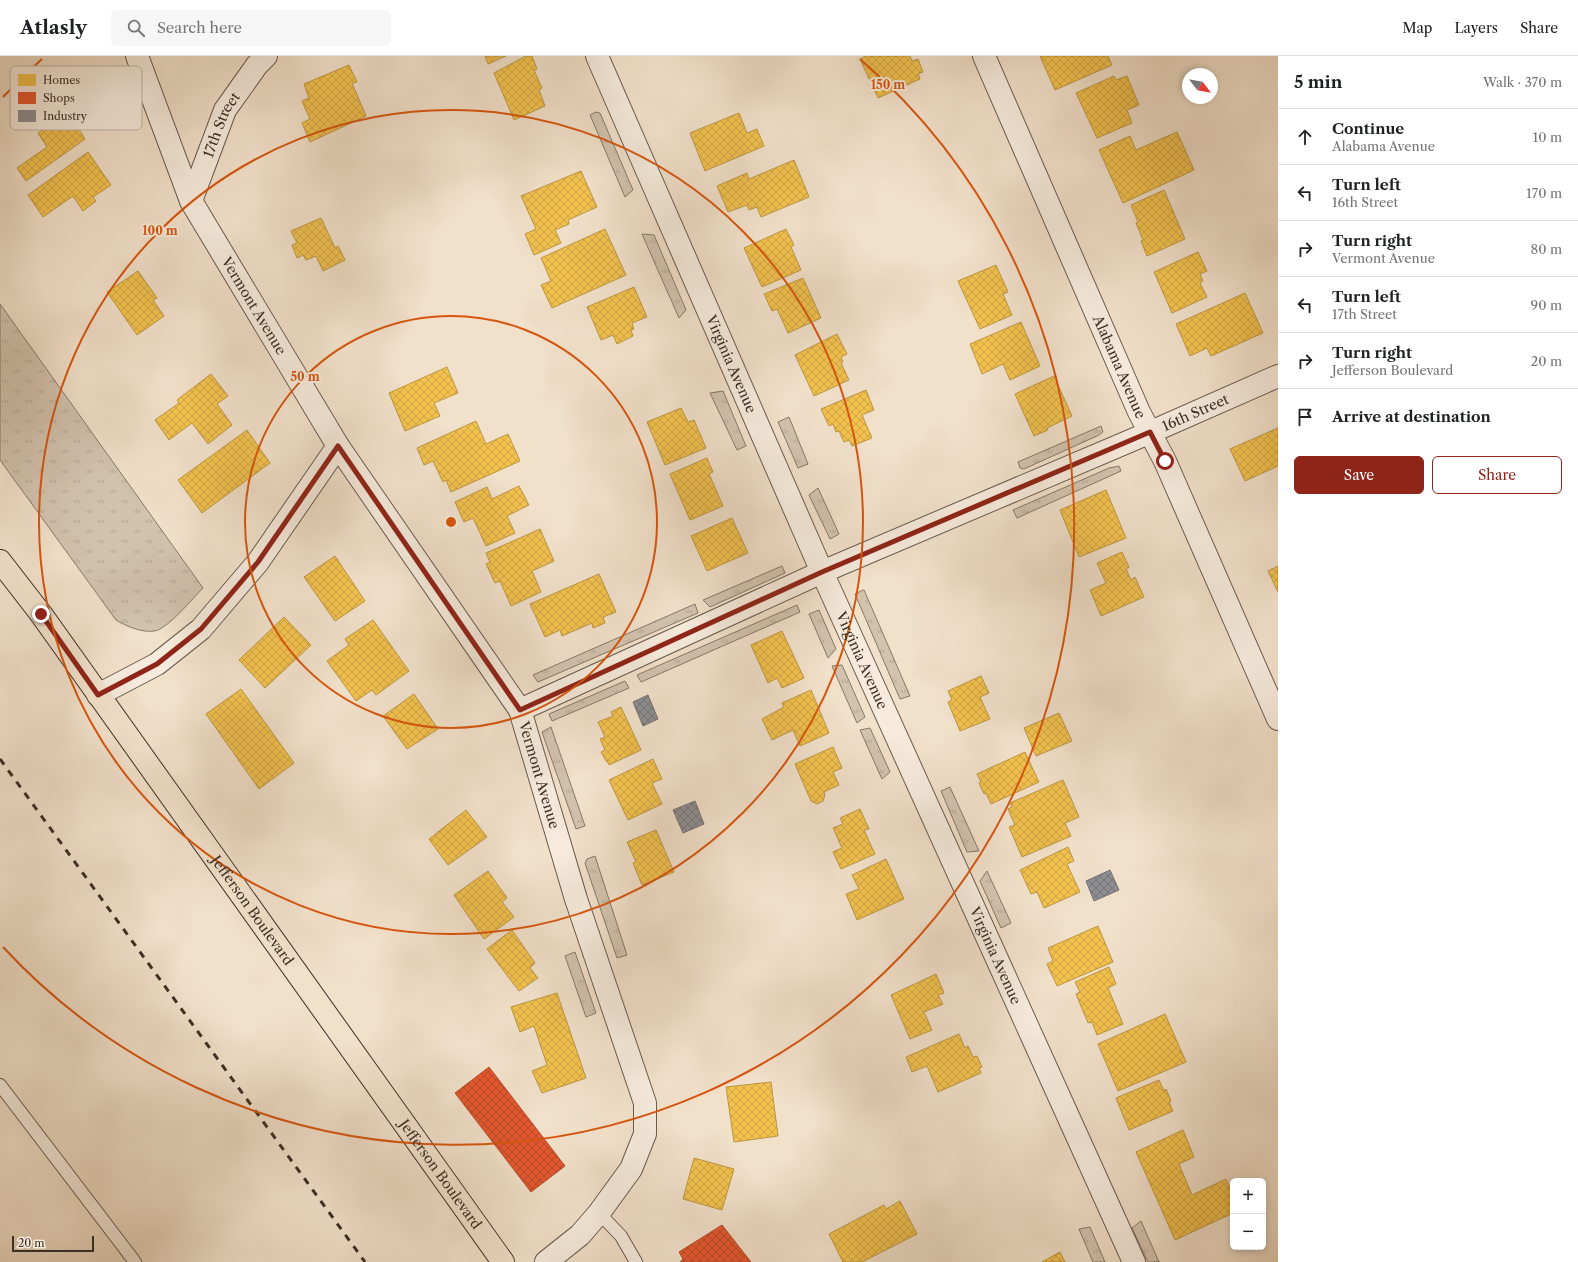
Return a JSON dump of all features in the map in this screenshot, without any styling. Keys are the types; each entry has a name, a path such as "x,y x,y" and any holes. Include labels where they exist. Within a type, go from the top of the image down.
{"main road":[{"name":"Jefferson Boulevard","path":"0,561 41,614 503,1262"}],"street":[{"name":"Vermont Avenue","path":"137,56 141,66"},
{"name":"17th Street","path":"191,201 225,110 257,65 266,56"},
{"name":"Virginia Avenue","path":"597,56 822,572 1134,1262"},
{"name":"Alabama Avenue","path":"984,56 1135,405 1168,468 1278,719"},
{"name":"Vermont Avenue","path":"142,69 191,201 338,446 520,710 576,899 645,1103 645,1134 631,1169 599,1213 580,1235 546,1262"},
{"name":"16th Street","path":"520,710 822,572 1278,376"},
{"path":"98,695 157,664 201,629 258,562 338,446"}],"lane":[{"path":"0,1085 134,1262"},
{"path":"599,1213 621,1236 636,1262"}],"green space":[{"path":"596,112 600,113 633,190 625,197 590,115"},
{"path":"642,234 654,235 686,310 679,318"},
{"path":"0,304 203,588 173,620 159,629 154,631 139,630 129,627 116,620 0,460"},
{"path":"723,391 746,446 737,450 710,393"},
{"path":"789,417 808,464 798,468 778,422"},
{"path":"1101,426 1103,432 1099,435 1024,469 1020,468 1018,462"},
{"path":"1119,466 1121,471 1017,518 1013,510 1109,468"},
{"path":"818,488 839,534 830,539 809,495"},
{"path":"782,566 785,573 710,607 703,600"},
{"path":"863,590 910,696 900,699 855,594"},
{"path":"695,604 698,613 538,682 533,675"},
{"path":"797,605 800,612 641,682 637,675"},
{"path":"819,610 836,649 828,658 809,614"},
{"path":"842,665 865,717 857,723 832,666"},
{"path":"625,681 629,688 552,721 549,714"},
{"path":"551,727 585,826 576,829 542,732"},
{"path":"870,728 890,772 882,779 860,730"},
{"path":"950,787 979,851 967,852 941,791"},
{"path":"595,856 627,955 617,958 585,863 587,859"},
{"path":"987,871 1011,923 1001,928 980,881"},
{"path":"575,952 596,1013 586,1017 565,956"},
{"path":"1141,1221 1159,1262 1148,1262 1132,1228"},
{"path":"1090,1227 1105,1262 1093,1262 1079,1229"}],"building: Homes":[{"path":"485,56 506,56 488,64"},
{"path":"526,56 532,56 537,69 534,70 542,88 539,90 545,106 514,120 494,73"},
{"path":"866,56 910,56 912,61 918,59 923,72 918,74 920,79 878,98 860,59"},
{"path":"1040,56 1108,56 1112,65 1055,90"},
{"path":"349,65 357,82 352,83 366,116 310,142 302,123 310,119 302,101 309,98 304,84"},
{"path":"1114,76 1116,80 1127,76 1139,105 1127,110 1132,123 1097,138 1076,93"},
{"path":"739,113 747,133 757,129 764,146 705,171 690,133"},
{"path":"42,130 79,130 85,139 26,181 17,168 47,147 38,133"},
{"path":"1177,132 1194,170 1123,203 1099,150 1130,136 1136,150"},
{"path":"88,152 111,185 93,197 96,201 83,211 73,196 43,217 28,195"},
{"path":"794,160 809,197 761,217 757,207 749,210 747,205 728,212 717,186 747,173 749,179"},
{"path":"581,171 597,207 568,220 569,224 555,230 561,243 534,255 525,234 536,229 521,196"},
{"path":"1164,190 1185,239 1147,256 1141,241 1143,240 1136,223 1138,222 1131,205"},
{"path":"321,218 335,248 338,246 345,260 323,271 316,256 306,260 303,255 297,258 292,245 297,243 291,231"},
{"path":"605,229 626,275 552,308 541,285 551,281 541,258"},
{"path":"786,229 794,245 791,247 801,270 762,287 744,248"},
{"path":"1198,252 1207,271 1200,274 1203,281 1200,283 1207,297 1172,313 1154,272"},
{"path":"996,265 1008,292 1003,294 1012,315 980,329 958,281"},
{"path":"138,271 157,298 153,300 164,316 137,335 107,292"},
{"path":"803,278 821,318 788,333 777,309 772,311 764,294"},
{"path":"634,287 647,317 632,323 634,329 631,330 633,336 617,344 613,335 601,340 587,307"},
{"path":"1245,293 1263,333 1211,356 1207,348 1190,356 1176,324"},
{"path":"1021,322 1040,366 1010,380 1003,364 982,374 970,344"},
{"path":"837,334 847,354 841,357 843,362 841,363 849,380 814,396 795,355"},
{"path":"447,367 458,393 434,403 440,416 405,431 389,393"},
{"path":"211,374 228,396 217,404 232,425 208,444 192,423 169,440 155,420 179,403 177,400"},
{"path":"1054,376 1072,416 1047,428 1048,430 1034,436 1015,394"},
{"path":"866,390 874,410 862,415 872,438 852,446 849,440 844,442 839,431 836,432 833,424 829,426 821,409"},
{"path":"681,408 688,422 694,420 706,448 665,465 647,422"},
{"path":"476,421 486,444 508,434 520,461 451,492 446,480 443,482 433,461 424,465 417,448"},
{"path":"1278,428 1278,466 1245,481 1230,449"},
{"path":"247,430 270,463 202,513 178,480"},
{"path":"707,458 713,472 709,474 723,506 690,520 670,474"},
{"path":"519,486 529,505 507,516 515,533 486,546 473,518 464,522 455,502 487,487 492,499"},
{"path":"1106,490 1126,538 1079,557 1060,510"},
{"path":"732,518 748,553 707,571 691,536"},
{"path":"540,529 554,561 532,571 541,592 511,606 500,581 495,583 486,564 490,562 486,553"},
{"path":"1122,552 1129,567 1126,569 1131,580 1135,577 1144,597 1101,616 1090,590 1106,583 1097,563"},
{"path":"335,556 365,601 335,621 304,577"},
{"path":"1278,566 1278,592 1268,571"},
{"path":"599,574 616,612 603,617 605,623 593,628 592,623 562,636 560,630 545,637 530,604"},
{"path":"284,617 311,645 265,688 239,660"},
{"path":"373,620 409,671 376,695 372,690 356,701 327,661 349,645 345,639"},
{"path":"782,631 804,678 782,688 777,678 768,683 751,645"},
{"path":"981,676 989,693 980,697 990,719 960,731 948,702 952,700 948,691"},
{"path":"241,689 294,763 259,789 206,714"},
{"path":"811,690 829,733 800,746 793,730 772,740 762,719 784,707 782,703"},
{"path":"414,694 438,729 407,749 383,716"},
{"path":"621,707 641,750 609,765 601,752 605,750 600,739 605,737 598,722 613,716 611,712"},
{"path":"1059,713 1072,741 1036,756 1024,728"},
{"path":"833,747 842,768 833,772 839,785 824,792 825,795 823,801 817,804 811,801 795,764"},
{"path":"1025,752 1039,782 991,804 986,793 984,794 977,774"},
{"path":"653,759 662,779 652,783 662,804 628,820 609,780"},
{"path":"1063,780 1079,817 1065,823 1071,836 1022,857 1009,827 1015,825 1008,809 1012,807 1010,803"},
{"path":"860,809 869,829 864,830 875,854 841,869 833,852 842,848 833,828 843,824 840,818"},
{"path":"466,810 487,837 448,865 429,839"},
{"path":"656,830 674,872 642,885 633,863 636,862 627,842"},
{"path":"1068,847 1074,861 1067,864 1080,892 1044,908 1037,892 1031,894 1020,870"},
{"path":"886,859 904,899 857,920 846,894 859,889 852,875"},
{"path":"488,871 507,898 502,902 514,917 484,939 454,895"},
{"path":"1098,926 1113,962 1057,986 1047,964 1053,961 1048,948"},
{"path":"512,930 535,963 530,968 538,978 519,991 487,949"},
{"path":"1109,967 1116,984 1108,988 1123,1024 1097,1035 1092,1022 1088,1023 1076,994 1080,992 1075,982"},
{"path":"936,974 944,993 938,995 943,1004 924,1012 932,1030 910,1039 891,995"},
{"path":"557,993 586,1078 542,1093 532,1071 547,1065 534,1026 520,1032 511,1007"},
{"path":"1165,1014 1186,1062 1118,1091 1098,1044"},
{"path":"959,1034 965,1048 968,1046 973,1057 977,1056 982,1067 979,1068 981,1073 938,1092 927,1066 912,1072 906,1057"},
{"path":"1159,1080 1164,1091 1166,1089 1173,1111 1129,1130 1116,1098"},
{"path":"771,1082 778,1136 734,1142 726,1087"},
{"path":"1183,1130 1194,1157 1179,1164 1192,1195 1226,1179 1230,1188 1230,1214 1175,1240 1136,1152"},
{"path":"694,1158 734,1169 722,1210 683,1199"},
{"path":"900,1201 917,1234 862,1262 843,1262 829,1234 884,1205 886,1209"},
{"path":"1060,1252 1065,1262 1042,1262"}],"building: Shops":[{"path":"489,1067 565,1166 531,1192 455,1093"},
{"path":"722,1225 751,1262 680,1262 683,1259 679,1252"}],"building: Industry":[{"path":"648,695 658,719 643,726 633,702"},
{"path":"695,801 704,824 683,833 673,810"},
{"path":"1110,870 1119,890 1094,901 1086,881"}],"railway":[{"path":"0,759 365,1262"}],"route":[{"path":"41,614 98,695 157,664 201,629 258,562 338,446 520,710 822,572 1150,432 1165,461"}]}
